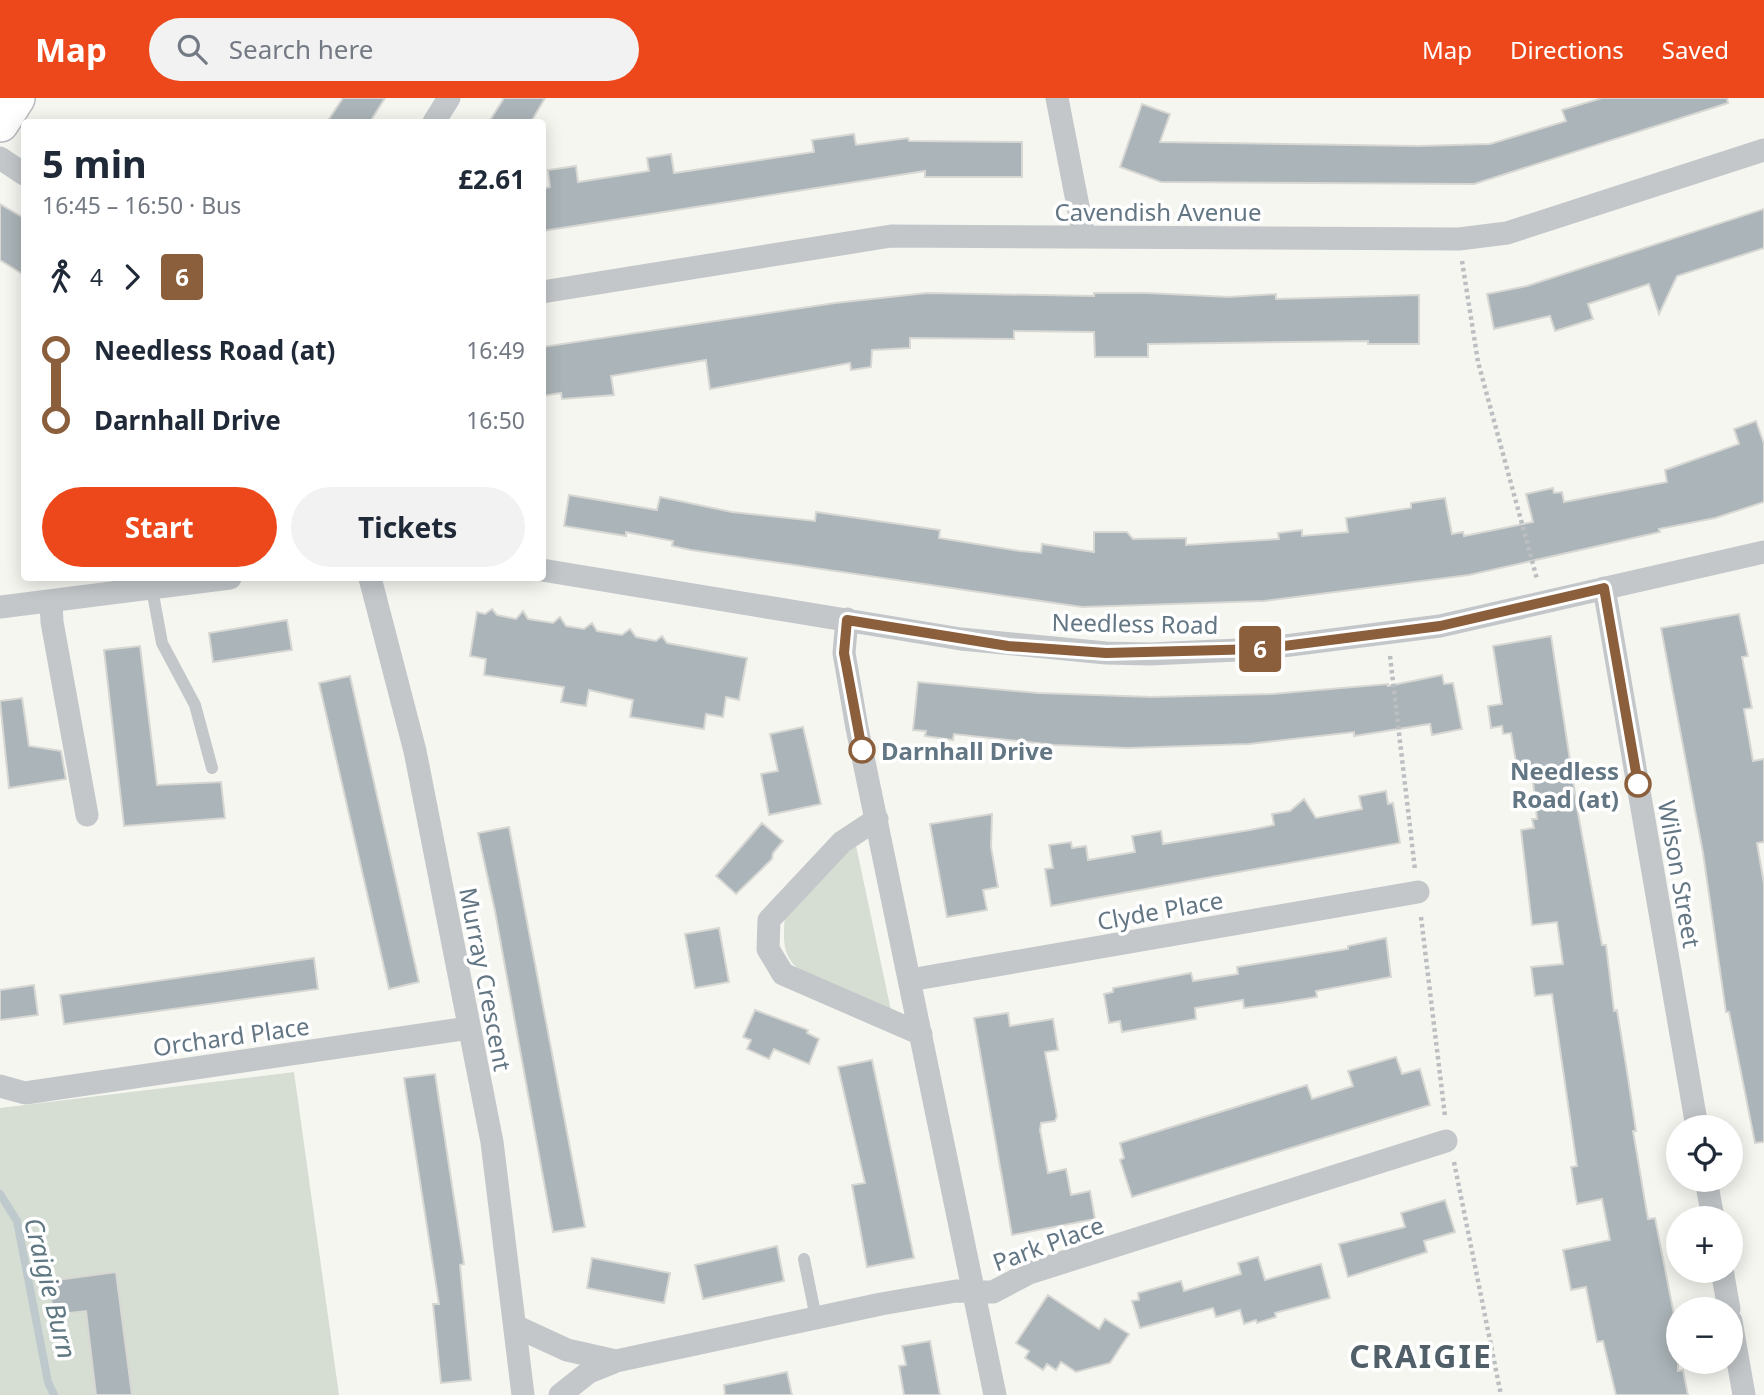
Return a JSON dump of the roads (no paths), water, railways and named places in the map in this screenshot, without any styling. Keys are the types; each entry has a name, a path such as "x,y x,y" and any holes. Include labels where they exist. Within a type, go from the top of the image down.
{"main road":[{"path":"0,123 16,98"}],"street":[{"path":"435,119 449,98"},
{"path":"1057,98 1084,237"},
{"name":"Cavendish Avenue","path":"546,291 891,236 1459,239 1507,233 1764,150"},
{"path":"0,158 21,172"},
{"name":"Needless Road","path":"546,571 1008,646 1106,653 1260,649 1387,634 1493,616 1764,552"},
{"path":"0,607 210,581"},
{"name":"Murray Crescent","path":"371,581 415,751 492,1142 523,1395"},
{"name":"Wilson Street","path":"1604,588 1695,1115"},
{"path":"51,602 52,622 87,815"},
{"path":"847,620 844,653 856,728 995,1395"},
{"path":"877,819 842,842 769,920 768,949 783,974 921,1034"},
{"name":"Clyde Place","path":"910,980 1418,892"},
{"name":"Orchard Place","path":"0,1086 25,1093 469,1028"},
{"name":"Park Place","path":"560,1395 589,1372 617,1361 957,1291 993,1292 1029,1273 1446,1141"},
{"name":"Park Place","path":"515,1326 567,1350 617,1361"},
{"path":"1740,1374 1744,1395"}],"lane":[{"path":"152,590 162,643 195,705 212,768"},
{"path":"804,1259 816,1318"}],"waterway":[{"name":"Craigie Burn","path":"0,1194 17,1221 48,1382 54,1395"}],"place":[{"name":"Darnhall Drive","path":"862,750"},
{"name":"Needless Road (at)","path":"1638,784"}],"district":[{"name":"CRAIGIE","path":"1421,1355"}]}
